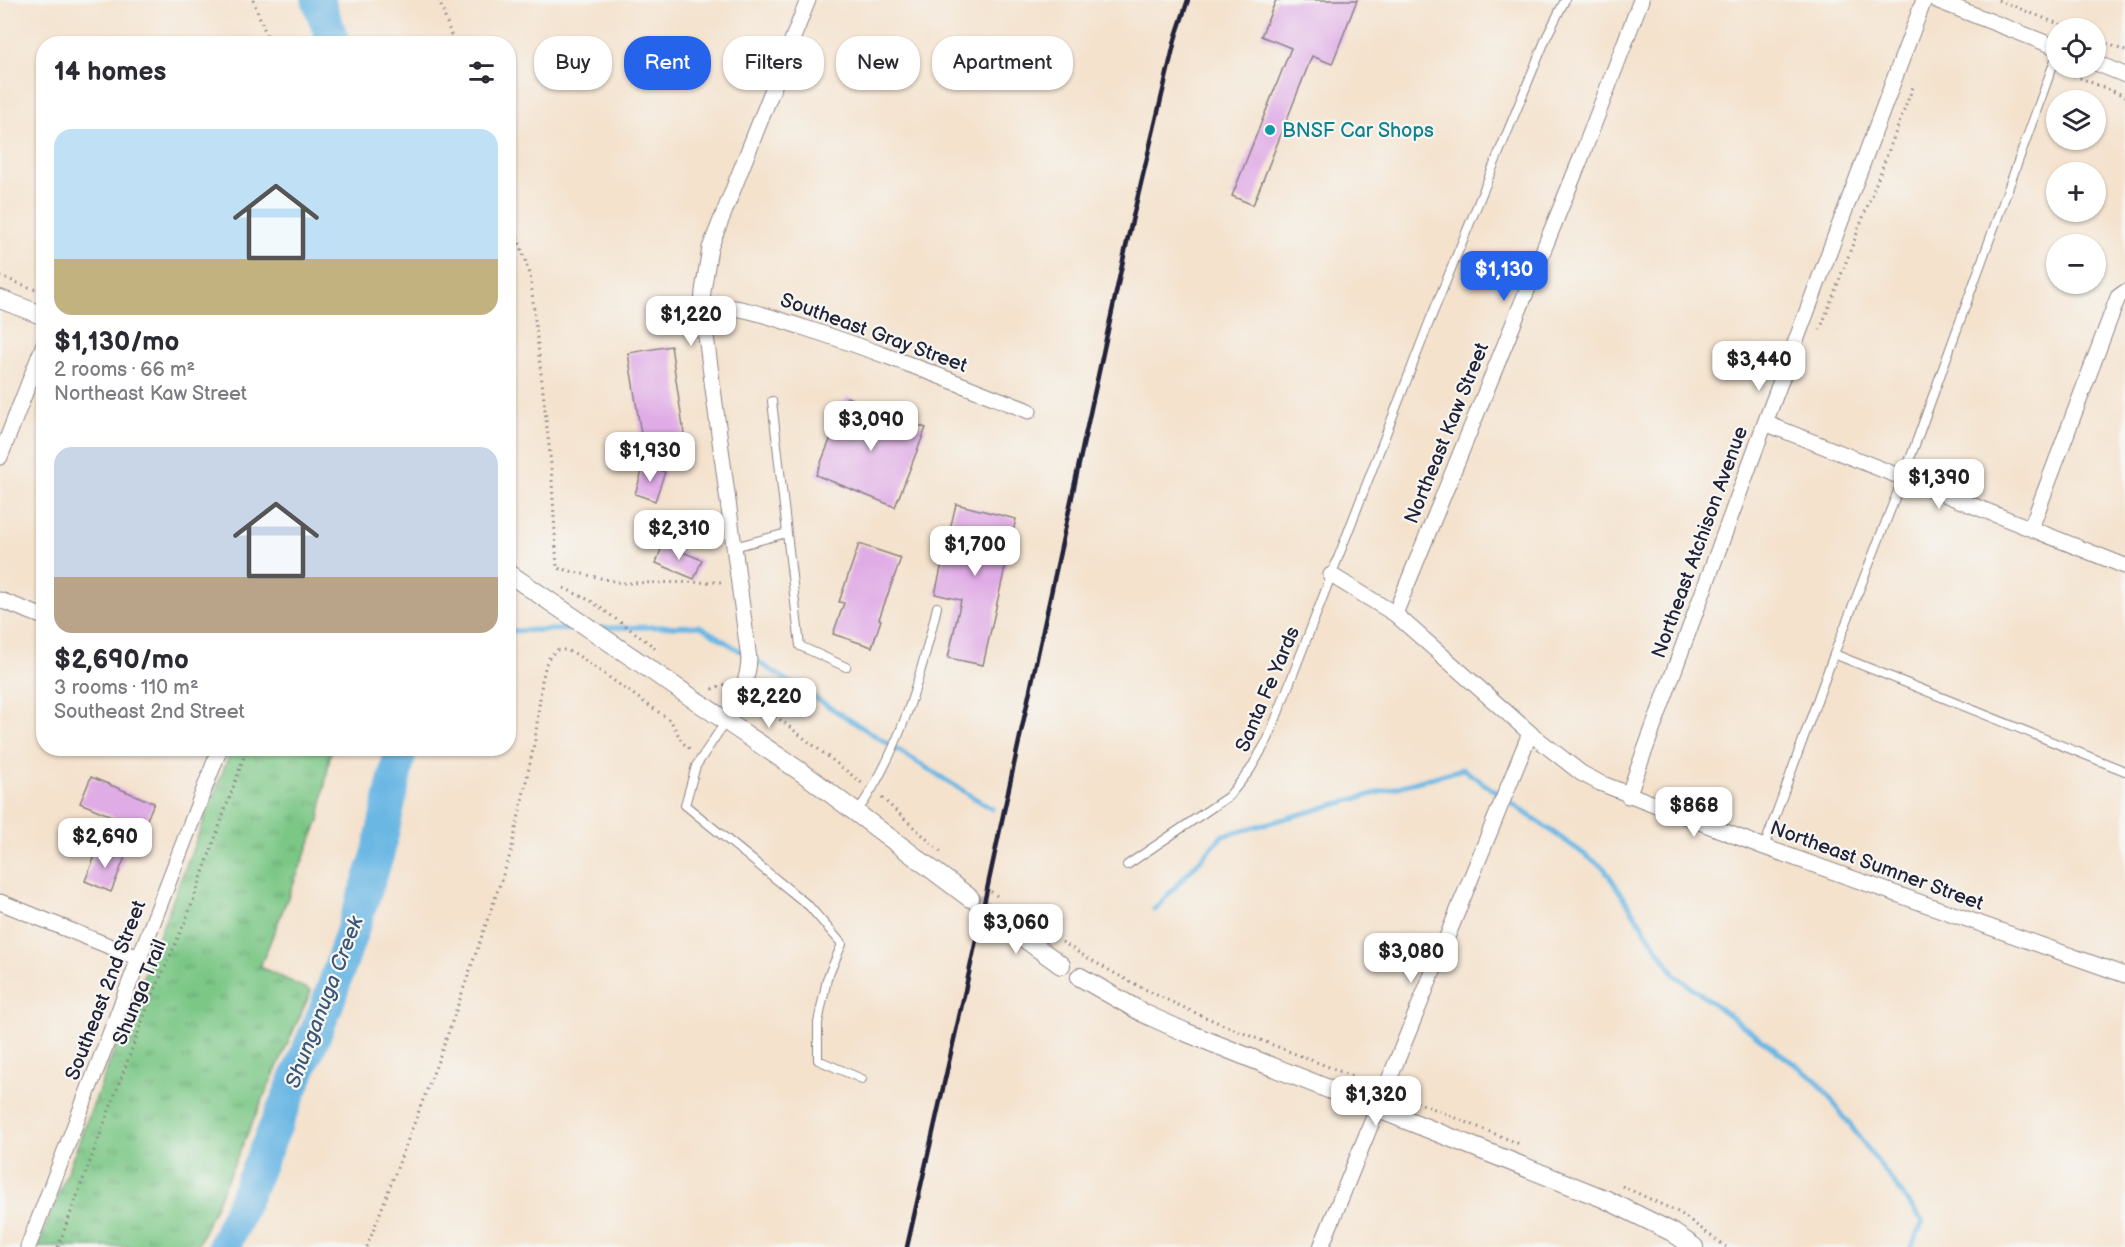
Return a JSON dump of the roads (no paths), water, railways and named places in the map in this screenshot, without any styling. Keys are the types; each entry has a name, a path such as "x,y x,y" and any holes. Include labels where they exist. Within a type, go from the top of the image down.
{"street":[{"path":"726,721 743,692 749,659 702,306 702,291 710,248 808,0"},
{"name":"Northeast Kaw Street","path":"1395,614 1581,158 1641,0"},
{"name":"Northeast Atchison Avenue","path":"1628,796 1924,0"},
{"path":"1936,0 2046,43"},
{"path":"2106,67 2125,75"},
{"path":"2031,528 2118,297 2123,293"},
{"path":"0,299 36,313"},
{"name":"Southeast Gray Street","path":"702,306 721,305 762,314 842,340 1029,411"},
{"path":"0,457 36,365"},
{"path":"1765,423 2125,566"},
{"name":"Northeast Sumner Street","path":"1331,575 1395,614 1530,734 1581,773 1628,796 1764,847 2125,975"},
{"path":"516,576 549,589 726,721 856,813 975,891"},
{"path":"0,600 36,614"},
{"path":"1321,1247 1530,734"},
{"name":"Southeast 2nd Street","path":"28,1247 141,959 217,756"},
{"path":"0,902 141,959"},
{"path":"992,915 1061,965"},
{"path":"1080,977 1145,1014 1185,1032 1605,1199 1672,1232 1694,1247"}],"lane":[{"name":"Santa Fe Yards","path":"1127,865 1229,796 1250,770 1268,739 1430,320 1547,36 1565,0"},
{"path":"1764,847 1834,654 1903,478 2048,78"},
{"path":"772,401 800,646 846,667"},
{"path":"734,547 787,533"},
{"path":"856,813 872,791 895,742 922,667 937,607"},
{"path":"1834,654 2125,771"},
{"path":"726,721 696,766 685,805 809,906 842,944 827,979 818,1023 818,1060 862,1079"}],"waterway":[{"name":"Shunganuga Creek","path":"318,0 331,36"},
{"path":"600,628 700,626 745,654"},
{"path":"516,631 579,629"},
{"path":"753,659 992,809"},
{"name":"Shunganuga Creek","path":"224,1247 326,1008 378,854 399,756"},
{"path":"1154,910 1222,836 1463,769 1604,868 1675,975 1817,1081 1923,1222 1911,1247"}],"tunnel":[{"path":"970,898 992,915"}],"railway":[{"path":"907,1247 967,982 1127,242 1176,36 1188,0"}],"place":[{"name":"BNSF Car Shops","path":"1270,130"}]}
